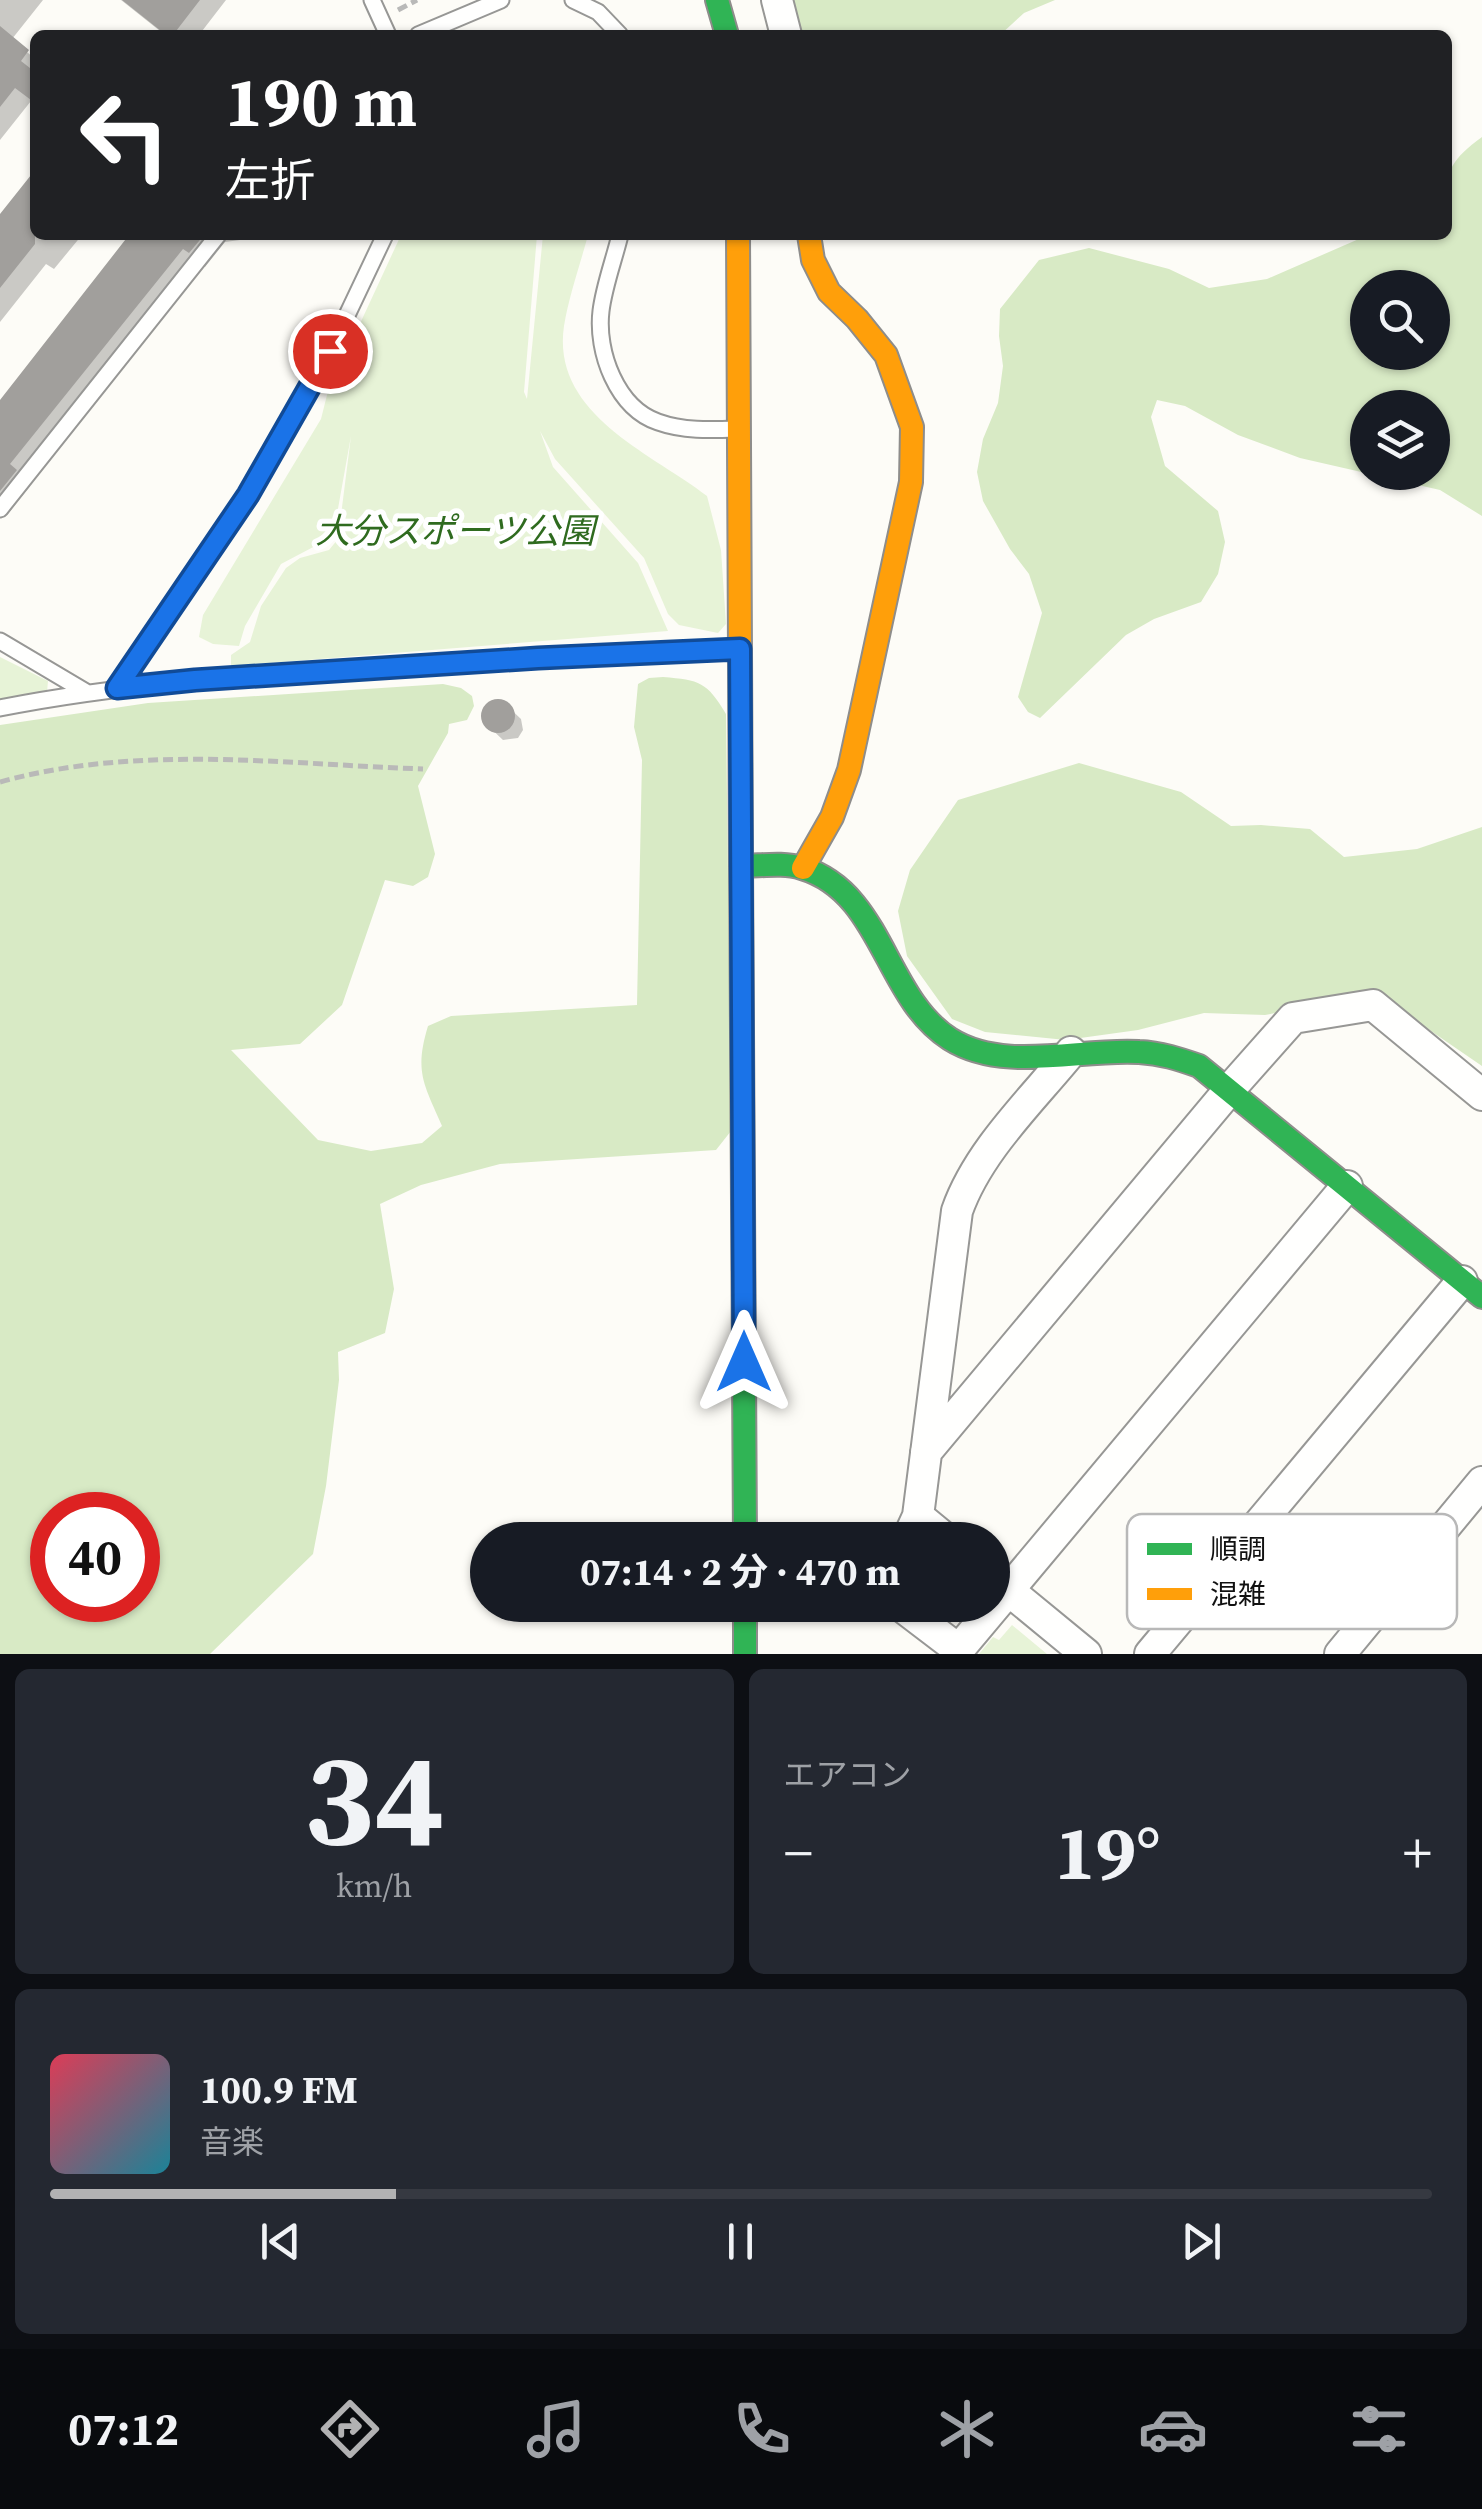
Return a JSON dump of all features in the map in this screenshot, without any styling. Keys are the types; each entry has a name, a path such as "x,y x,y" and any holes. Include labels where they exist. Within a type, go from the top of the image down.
{"street":[{"path":"717,0 726,30"},
{"path":"777,0 785,30"},
{"path":"738,240 744,1522"},
{"path":"803,868 832,817 850,770 911,482 912,427 886,356 829,292 809,240"},
{"path":"741,866 803,868 845,894 865,920 914,1004 928,1023 952,1041 994,1055 1108,1051 1172,1057 1198,1066 1472,1289 1274,1514"},
{"path":"926,1452 1293,1018 1373,1004 1482,1095"},
{"path":"914,1522 957,1211 964,1190 1071,1052"},
{"path":"1010,1573 1347,1186"},
{"path":"1456,1514 1482,1482"},
{"path":"1010,1592 1086,1654"},
{"path":"745,1622 745,1654"},
{"path":"921,1622 957,1652 976,1622"},
{"path":"1150,1654 1172,1629"},
{"path":"1340,1654 1361,1629"}],"lane":[{"path":"372,0 386,30"},
{"path":"430,30 501,0"},
{"path":"574,0 598,12 615,30"},
{"path":"0,509 214,240"},
{"path":"117,688 248,495 330,351 384,240"},
{"path":"619,240 600,327 606,362 614,378 632,405 659,423 696,429 739,429"},
{"path":"0,641 86,692"},
{"path":"0,708 86,692 195,680 740,649"}],"path":[{"path":"0,782 74,766 141,760 422,770"}],"green space":[{"path":"790,0 1055,0 1024,13 1005,30 797,30"},
{"path":"1482,137 1482,516 1440,490 1450,490 1450,390 1350,390 1350,469 1300,458 1238,435 1185,406 1157,400 1151,417 1165,466 1218,511 1225,542 1218,574 1201,602 1154,619 1126,635 1040,718 1028,712 1018,697 1042,613 1029,574 983,501 977,472 983,439 998,403 1003,366 1000,309 1039,260 1089,248 1169,269 1209,288 1267,279 1357,240 1452,240 1452,167"},
{"name":"大分スポーツ公園","path":"399,240 537,240 524,392 527,399 543,240 587,240 564,326 564,357 573,384 610,428 707,496 721,550 726,624 718,633 679,625 668,614 644,558 555,459 540,431 553,467 638,563 668,631 231,666 231,655 250,642 261,606 286,568 300,558 329,550 338,539 351,436 334,531 319,544 281,564 245,626 239,646 213,644 199,637 203,615 321,419 327,395"},
{"path":"0,657 48,681 47,692 0,701"},
{"path":"663,677 694,682 713,695 726,714 731,1131 716,1150 500,1164 421,1185 380,1204 394,1289 385,1333 338,1352 339,1380 326,1486 313,1554 210,1654 0,1654 0,725 148,703 443,684 461,688 472,696 474,706 467,720 449,724 448,733 418,786 435,854 428,877 413,886 385,880 342,1005 300,1044 231,1050 318,1140 371,1151 422,1143 442,1126 423,1078 422,1055 428,1026 451,1016 637,1005 642,760 634,727 638,684"},
{"path":"1079,763 1181,792 1231,826 1310,829 1344,857 1417,849 1482,827 1482,1066 1409,1016 1384,993 1265,1015 1204,1013 1138,1030 1066,1040 985,1032 952,1019 907,956 898,911 910,870 958,800"},
{"path":"1012,1625 1047,1654 979,1654 993,1637 999,1640"}],"building":[{"path":"122,0 200,0 177,30 160,30"},
{"path":"0,26 29,50 21,61 30,68 30,99 15,88 0,107"},
{"path":"30,176 30,240 35,240 35,244 0,288 0,214"},
{"path":"125,240 200,240 189,253 183,249 10,464 17,470 0,491 0,400"},
{"path":"498,699 510,704 515,716 510,728 498,733 486,728 481,716 486,704"}],"traffic: fast":[{"path":"717,0 726,30"},
{"path":"741,862 745,1522"},
{"path":"741,866 795,866 829,881 850,899 867,922 910,998 928,1021 950,1039 971,1049 1018,1057 1139,1052 1199,1066 1482,1297"},
{"path":"745,1622 745,1654"}],"traffic: slow":[{"path":"738,240 741,862"},
{"path":"803,868 832,817 849,770 911,482 912,427 886,355 829,292 813,260 810,240"}],"route":[{"path":"330,351 248,495 117,688 659,650 740,649 744,1362"}]}
